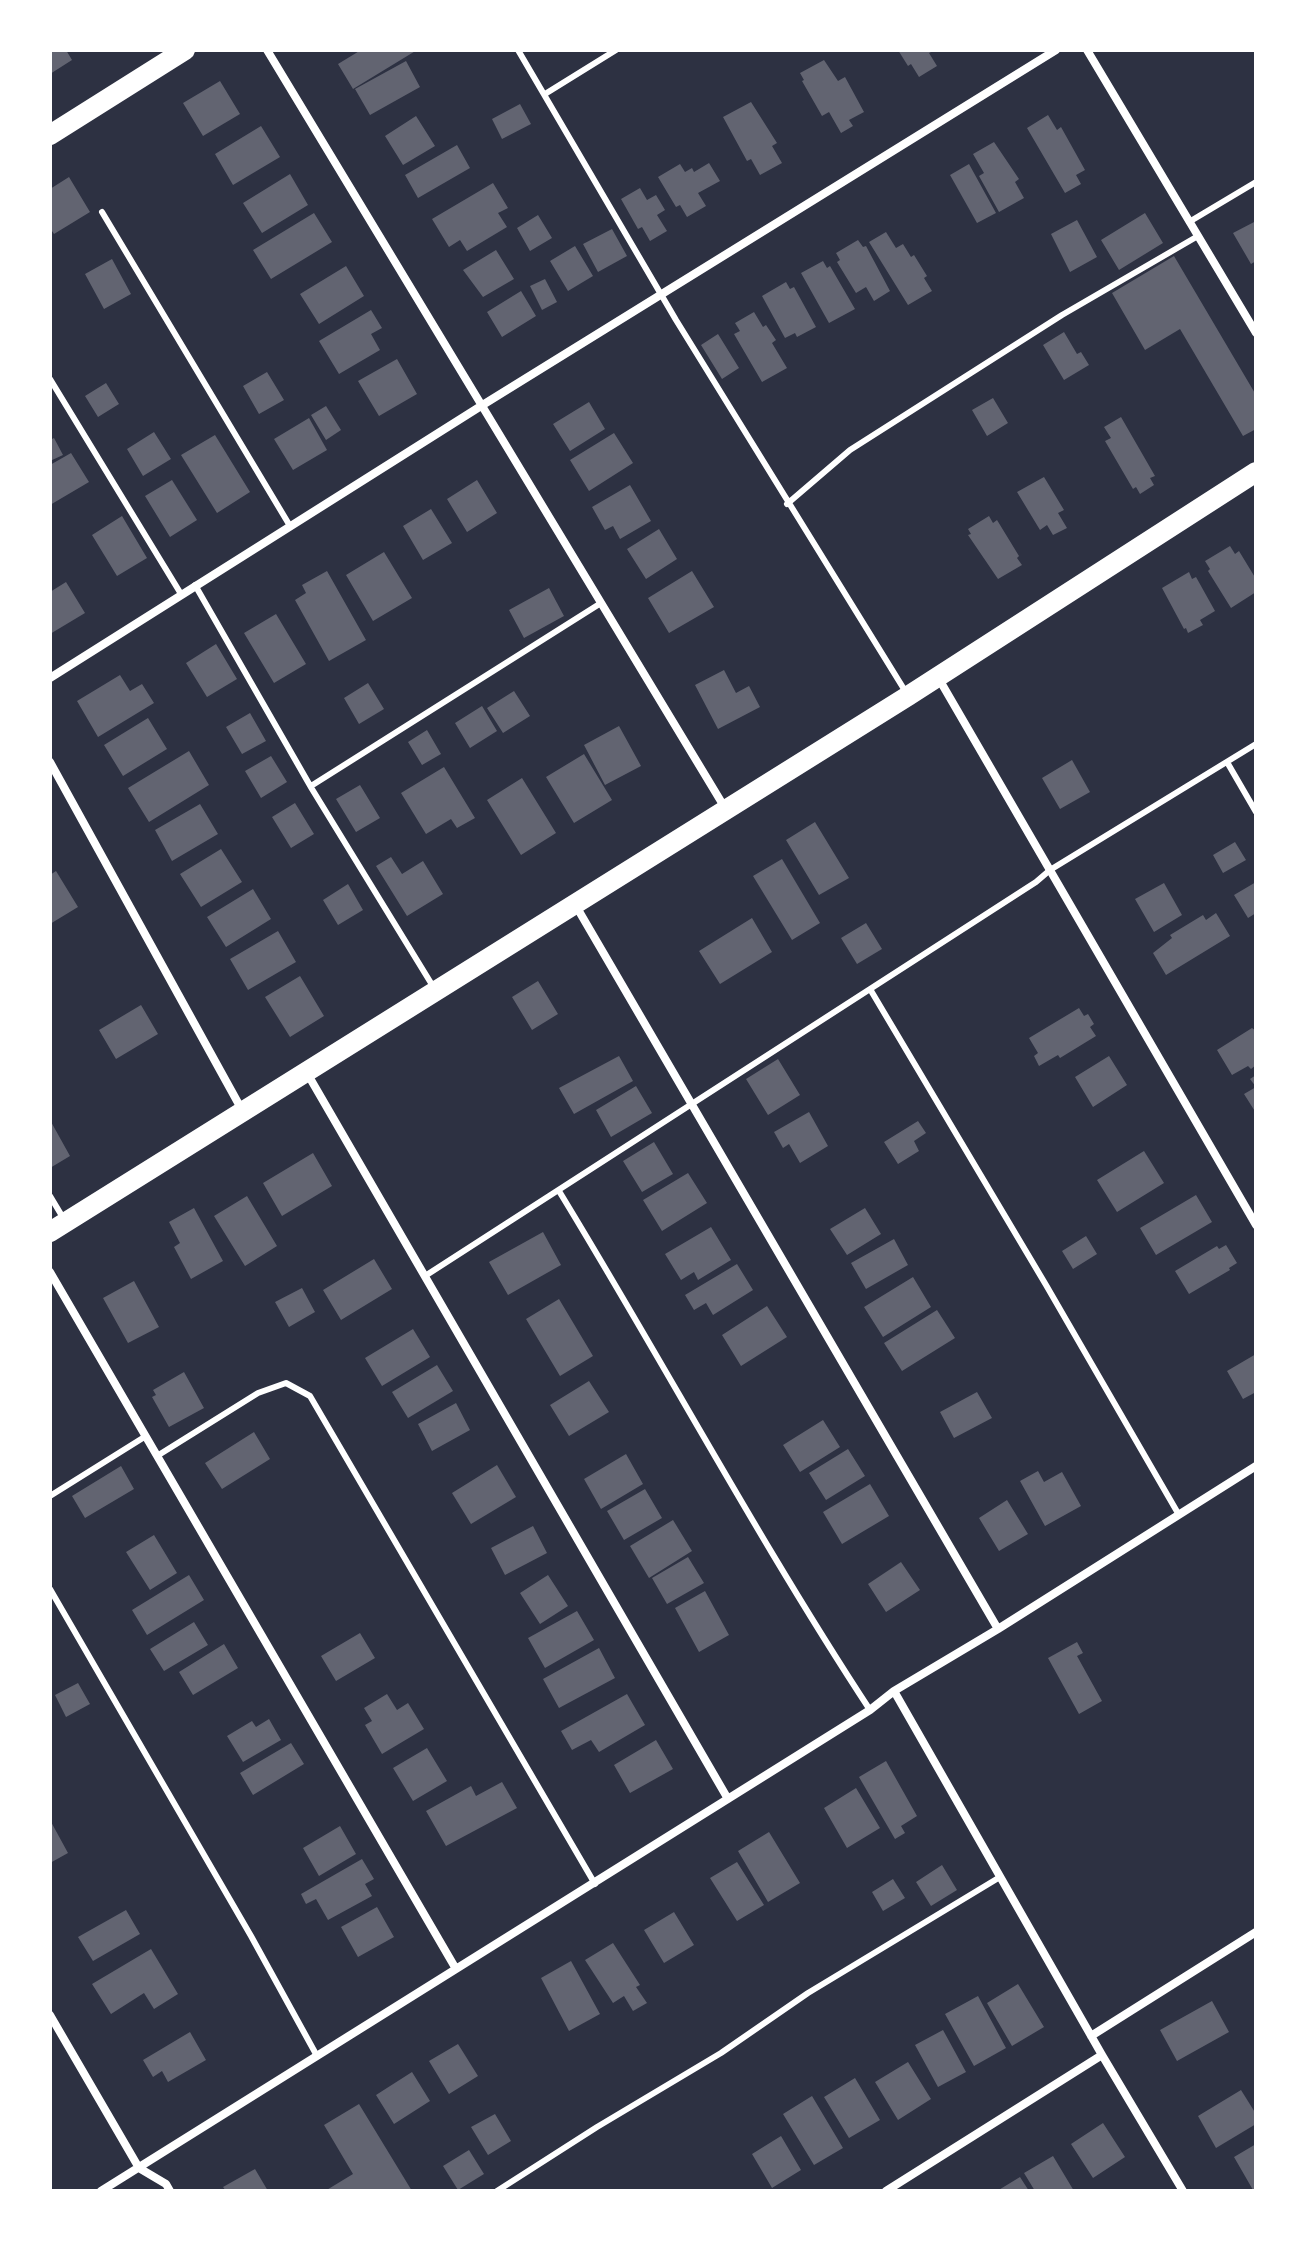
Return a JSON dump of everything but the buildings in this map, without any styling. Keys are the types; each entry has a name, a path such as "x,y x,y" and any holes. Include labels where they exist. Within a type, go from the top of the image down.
{"highway":[{"path":"50,135 185,50"},
{"path":"58,1227 908,696 1256,472"}],"street":[{"path":"267,50 725,808"},
{"path":"50,678 481,406 1056,50"},
{"path":"1087,50 1256,333"},
{"path":"938,676 1256,1225"},
{"path":"50,762 243,1110"},
{"path":"575,905 998,1629"},
{"path":"306,1071 728,1799"},
{"path":"50,1272 456,1969"},
{"path":"101,2191 595,1884 870,1710 894,1691 1256,1466"},
{"path":"894,1691 1183,2191"},
{"path":"1091,2036 1256,1932"},
{"path":"50,2015 139,2168 166,2184 170,2191"},
{"path":"886,2191 1102,2055"}],"lane":[{"path":"518,50 787,504 908,696"},
{"path":"545,94 616,50"},
{"path":"1189,222 1256,182"},
{"path":"102,212 290,526"},
{"path":"787,504 850,450 1062,315 1198,236"},
{"path":"50,379 181,594"},
{"path":"195,585 311,786 435,990"},
{"path":"311,786 601,603"},
{"path":"425,1276 1036,882 1050,870 1256,744"},
{"path":"1227,762 1256,812"},
{"path":"870,989 1015,1231 1179,1515"},
{"path":"559,1191 814,1626 870,1710"},
{"path":"50,1196 58,1227"},
{"path":"157,1456 258,1393 286,1383 310,1396 595,1884"},
{"path":"50,1496 146,1436"},
{"path":"50,1589 317,2056"},
{"path":"497,2191 721,2053 808,1993 1000,1877"}]}
